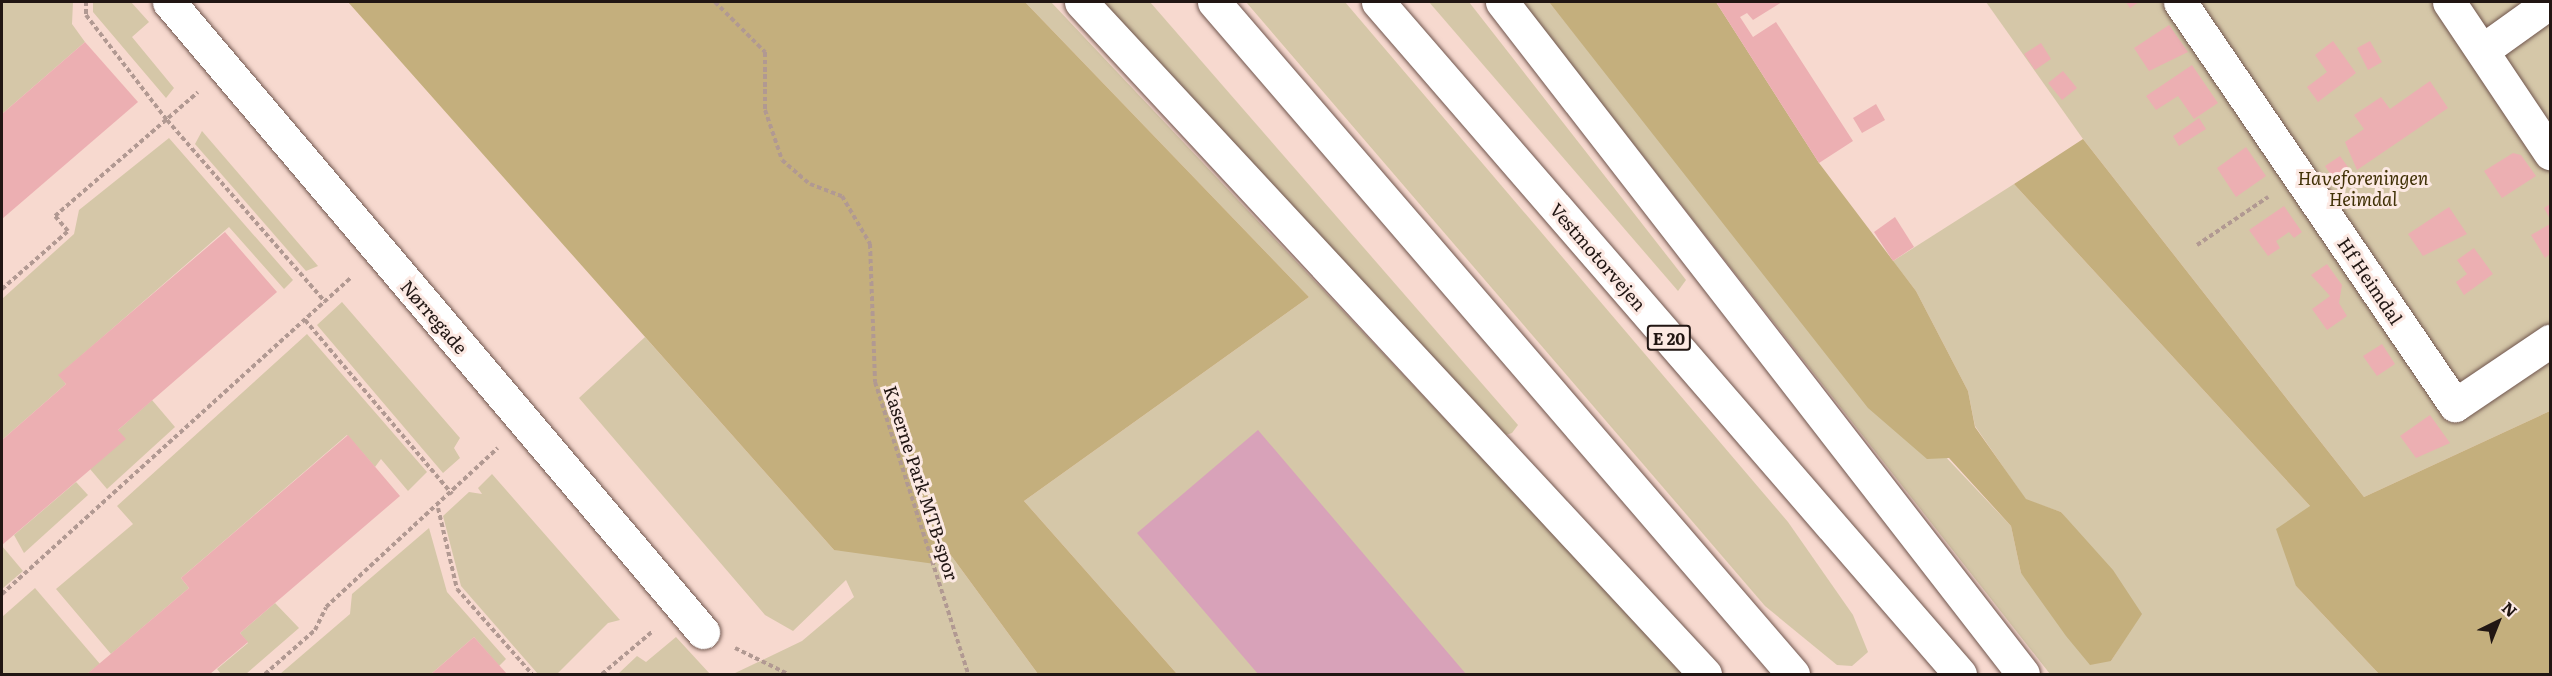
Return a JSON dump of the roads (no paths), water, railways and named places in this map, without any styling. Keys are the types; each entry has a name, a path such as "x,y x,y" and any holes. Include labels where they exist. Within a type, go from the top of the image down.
{"main road":[{"name":"Nørregade","path":"169,2 223,70 702,632"},
{"path":"1081,2 1706,675"},
{"path":"1214,2 1793,675"},
{"name":"Vestmotorvejen","path":"1378,2 1960,675"},
{"path":"1502,2 2023,675"},
{"name":"Hf Heimdal","path":"2180,2 2455,405 2550,341"},
{"path":"2449,2 2550,153"},
{"path":"2483,50 2550,2"}],"park label":[{"name":"Haveforeningen Heimdal","path":"2363,189"}]}
